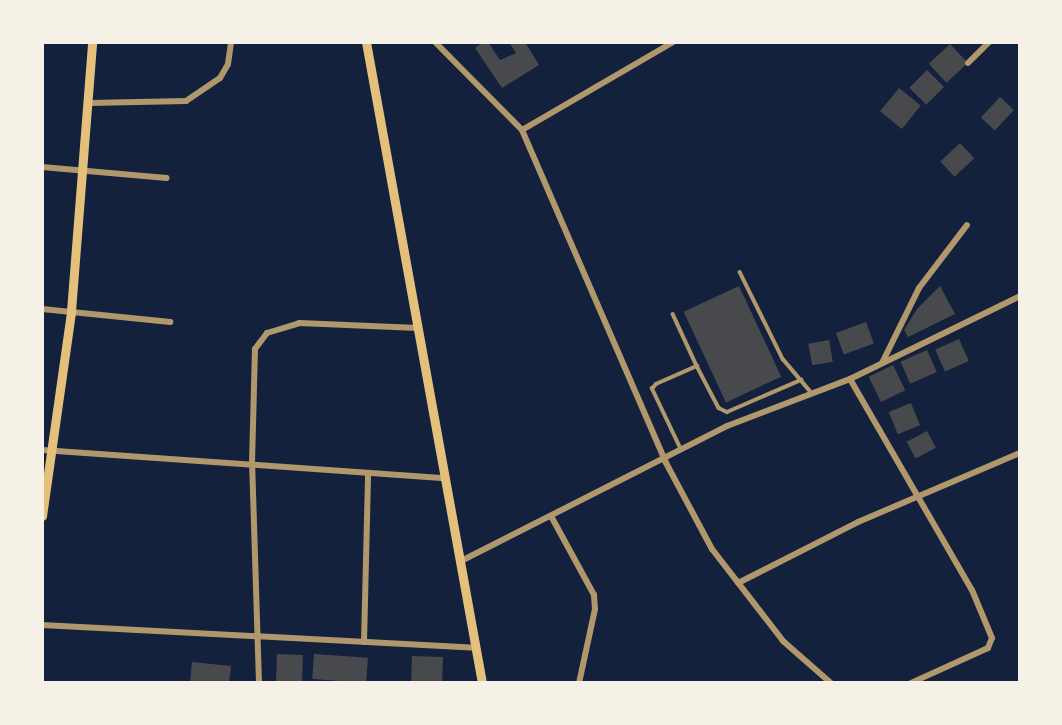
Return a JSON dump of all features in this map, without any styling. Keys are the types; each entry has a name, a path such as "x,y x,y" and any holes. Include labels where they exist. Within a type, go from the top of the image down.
{"main road":[{"path":"42,516 54,450 71,311 92,42"},
{"path":"366,42 482,683"}],"street":[{"path":"89,103 186,101 220,78 228,64 231,42"},
{"path":"435,42 523,130 665,461 712,549 783,640 831,683"},
{"path":"523,130 673,42"},
{"path":"968,62 989,42"},
{"path":"42,167 167,178"},
{"path":"882,363 919,288 967,225"},
{"path":"461,561 665,461 738,421 850,379 1020,296"},
{"path":"42,309 170,322"},
{"path":"259,683 252,463 252,364 255,349 267,333 299,323 418,328"},
{"path":"850,379 972,590 993,643 911,683"},
{"path":"42,450 252,463 368,475 445,478"},
{"path":"738,583 917,496 1020,453"},
{"path":"364,642 368,475"},
{"path":"551,516 594,595 595,609 579,683"},
{"path":"42,625 258,633 475,648"}],"lane":[{"path":"740,272 783,359 811,392"},
{"path":"673,314 722,411 801,380"},
{"path":"682,452 652,389 697,366"}],"building":[{"path":"488,42 500,60 516,53 509,42 525,42 539,65 502,88 475,48"},
{"path":"950,44 968,63 947,83 929,64"},
{"path":"927,70 944,87 926,105 909,88"},
{"path":"899,88 921,106 902,129 880,111"},
{"path":"1000,97 1014,110 995,130 981,117"},
{"path":"960,143 974,158 955,177 940,161"},
{"path":"739,286 781,377 726,402 684,312"},
{"path":"940,286 955,314 908,337 904,330 917,309"},
{"path":"866,322 874,344 844,355 836,333"},
{"path":"959,339 969,361 945,372 935,350"},
{"path":"829,340 833,362 812,365 808,344"},
{"path":"927,350 937,372 910,384 901,362"},
{"path":"893,365 905,390 881,402 869,377"},
{"path":"911,403 920,425 898,434 889,412"},
{"path":"927,431 936,448 916,459 907,442"},
{"path":"277,654 303,655 302,683 276,683"},
{"path":"314,654 368,658 366,683 312,679"},
{"path":"412,656 443,657 442,683 411,683"},
{"path":"192,662 231,666 229,683 190,683"}]}
